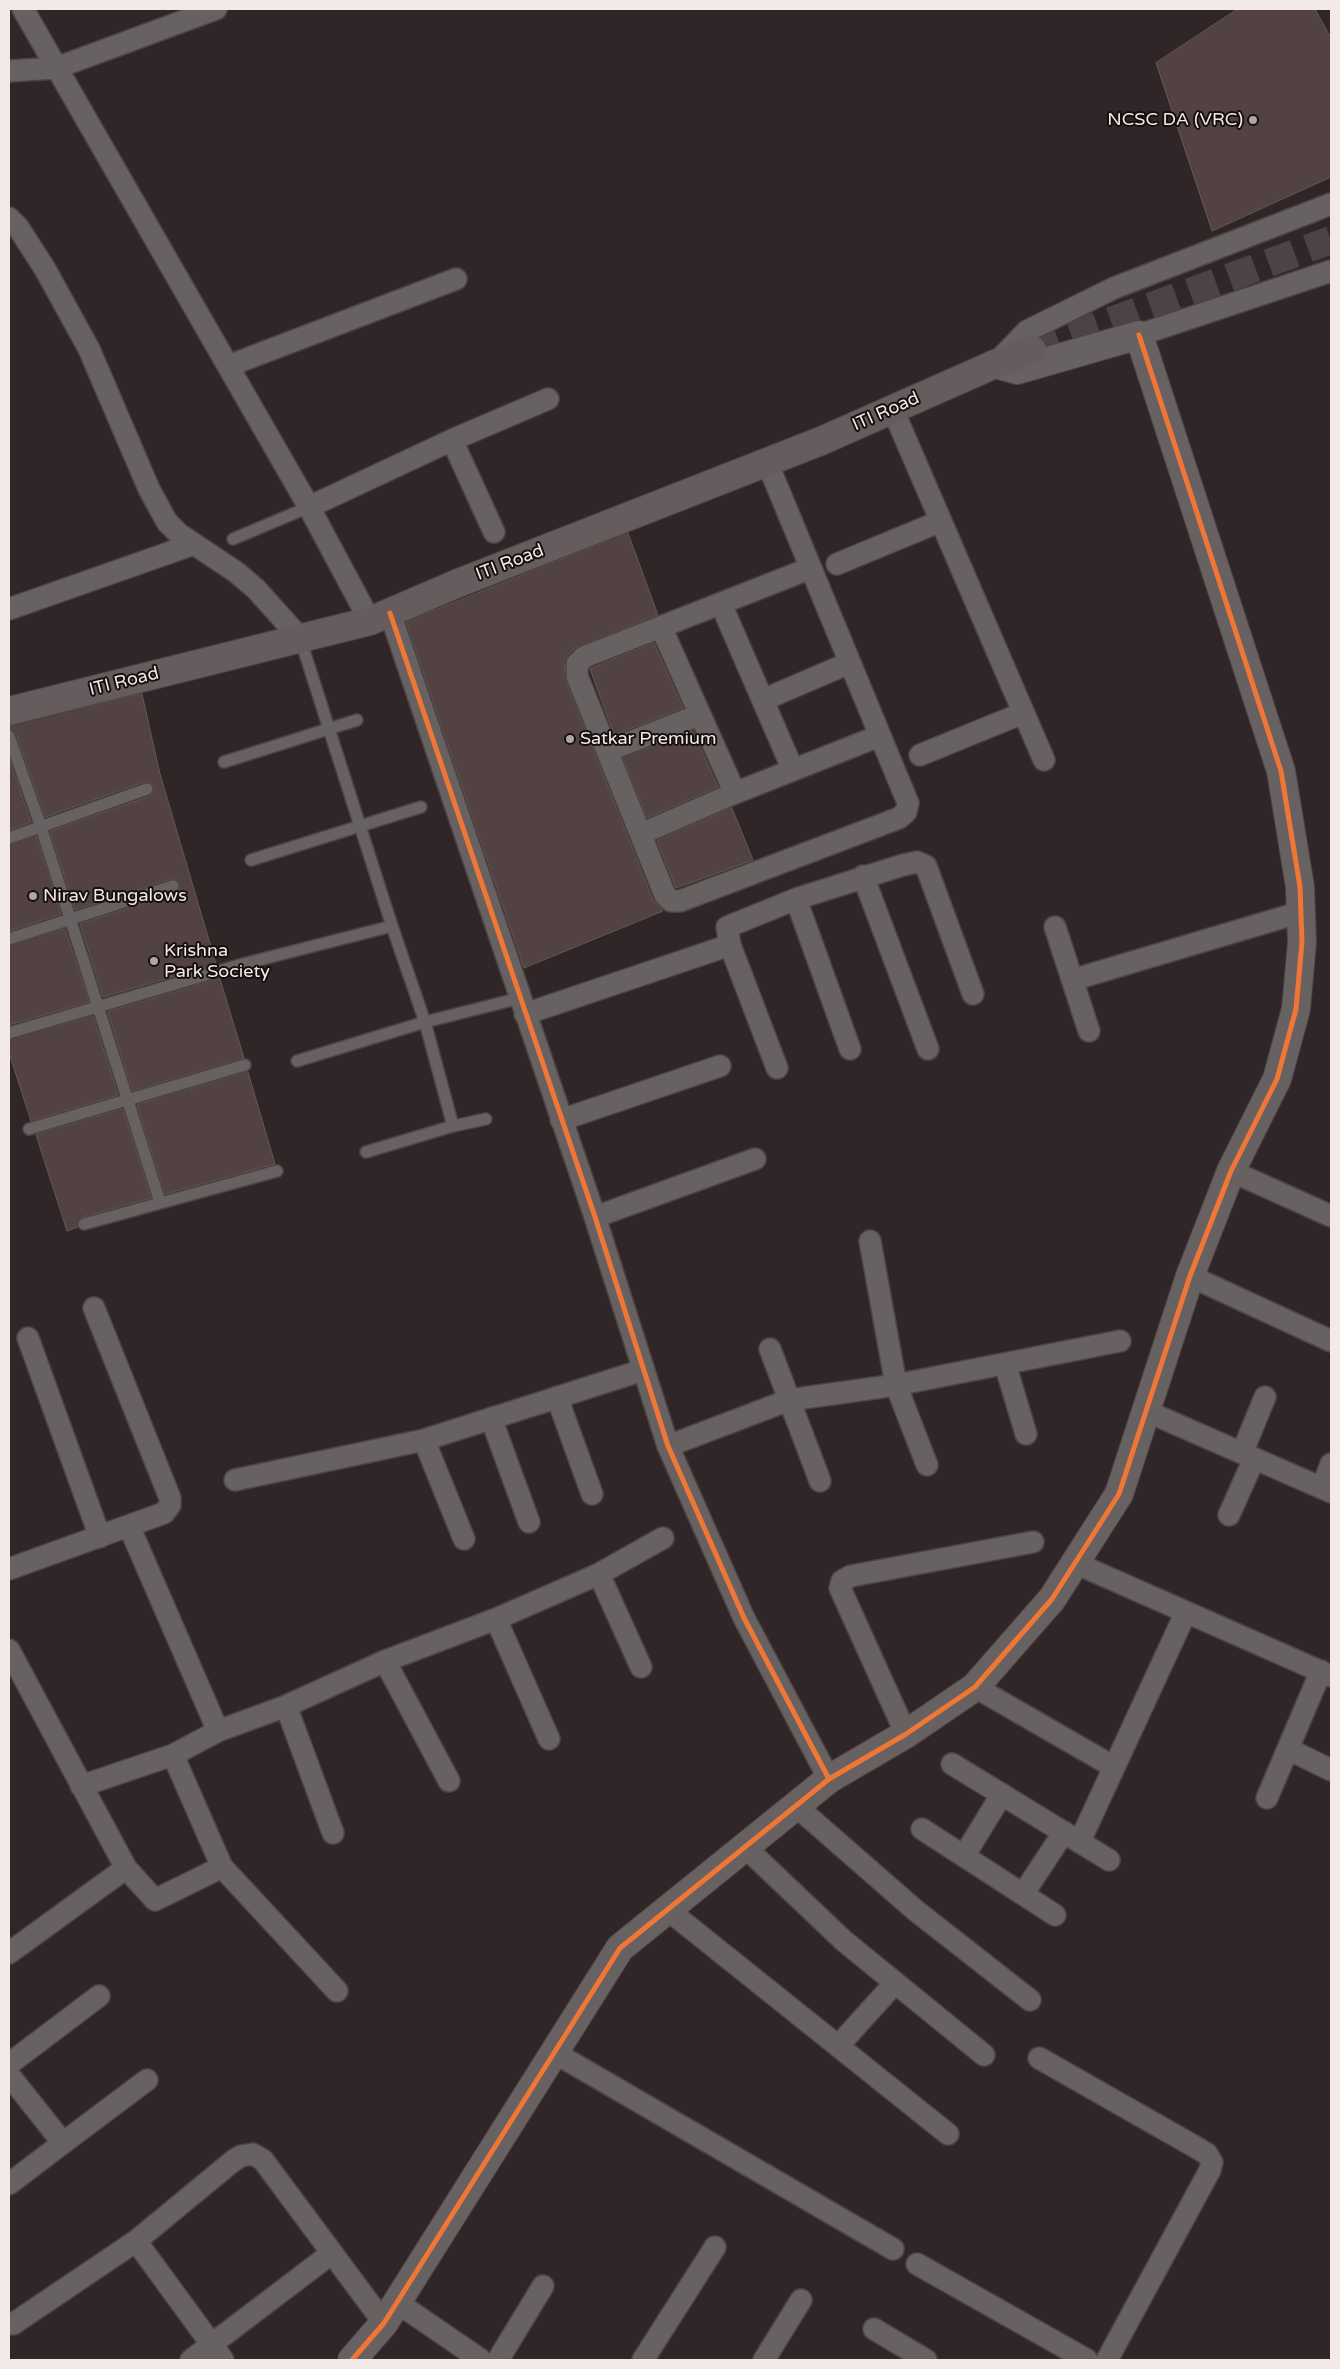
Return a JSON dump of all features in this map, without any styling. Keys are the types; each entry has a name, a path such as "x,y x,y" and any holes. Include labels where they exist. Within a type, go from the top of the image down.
{"main road":[{"name":"ITI Road","path":"9,711 380,617 456,584 767,462 893,410 995,364 1032,350"}],"street":[{"path":"23,9 309,507 380,617 523,1006 595,1217 668,1446 744,1618 829,1779"},
{"path":"9,71 56,68 216,9"},
{"path":"1331,204 1114,288 1027,331 995,364 1016,370 1139,335 1331,271"},
{"path":"9,218 18,227 45,269 89,349 158,509 179,534 236,572 256,589 300,638"},
{"path":"228,366 456,279"},
{"path":"352,2360 391,2313 620,1948 829,1779 906,1734 975,1687 1052,1598 1119,1494 1190,1276 1231,1171 1278,1080 1296,1009 1302,942 1300,887 1281,771 1139,335"},
{"path":"309,507 452,440 548,399"},
{"path":"893,410 1044,760"},
{"path":"452,440 494,532"},
{"path":"767,462 811,568 879,736 908,803 906,812 899,818 680,901 671,901 665,895 607,751 578,676 577,664 584,657 811,568"},
{"path":"837,564 941,521"},
{"path":"9,609 194,544"},
{"path":"721,604 793,770"},
{"path":"661,627 734,793"},
{"path":"762,700 849,663"},
{"path":"920,755 1023,713"},
{"path":"607,751 699,715"},
{"path":"641,834 734,793 879,736"},
{"path":"777,1068 730,945 727,927 796,899 863,876 917,862 926,866 973,994"},
{"path":"863,876 928,1049"},
{"path":"796,899 850,1049"},
{"path":"1072,980 1301,912"},
{"path":"1055,927 1089,1031"},
{"path":"523,1006 730,945"},
{"path":"561,1120 720,1066"},
{"path":"595,1217 755,1159"},
{"path":"1231,1171 1330,1214"},
{"path":"870,1241 896,1385 927,1465"},
{"path":"1190,1276 1331,1340"},
{"path":"9,1569 164,1513 170,1506 170,1498 94,1308"},
{"path":"28,1338 100,1537"},
{"path":"668,1446 789,1400 896,1385 1120,1341"},
{"path":"770,1349 820,1481"},
{"path":"1005,1364 1026,1434"},
{"path":"236,1480 424,1440 643,1370"},
{"path":"557,1396 592,1494"},
{"path":"1229,1514 1265,1397"},
{"path":"1146,1411 1326,1490 1331,1464"},
{"path":"491,1418 529,1522"},
{"path":"424,1440 464,1539"},
{"path":"129,1526 218,1731"},
{"path":"82,1786 173,1755 218,1731 286,1706 385,1661 496,1619 598,1574 663,1538"},
{"path":"906,1734 840,1588 842,1581 851,1576 1034,1542"},
{"path":"1075,1563 1326,1673 1267,1798"},
{"path":"598,1574 641,1667"},
{"path":"1022,1894 1072,1836 1114,1766 1186,1612"},
{"path":"496,1619 548,1739"},
{"path":"9,1650 126,1868 155,1900 222,1867"},
{"path":"385,1661 449,1781"},
{"path":"975,1687 1114,1766"},
{"path":"286,1706 332,1833"},
{"path":"1288,1750 1331,1770"},
{"path":"173,1755 222,1867 337,1991"},
{"path":"952,1764 1072,1836 1108,1860"},
{"path":"964,1856 1002,1794"},
{"path":"796,1806 915,1910 1030,2000"},
{"path":"922,1829 1055,1915"},
{"path":"745,1847 844,1941 984,2055"},
{"path":"9,1953 126,1868"},
{"path":"668,1910 948,2134"},
{"path":"838,2046 895,1983"},
{"path":"9,2064 99,1996"},
{"path":"555,2053 893,2249"},
{"path":"1039,2058 1199,2149 1207,2154 1212,2162 1210,2170 1107,2360"},
{"path":"9,2075 63,2143"},
{"path":"9,2184 147,2080"},
{"path":"13,2324 136,2241 233,2161 241,2156 252,2154 263,2160 332,2253 391,2313 481,2360"},
{"path":"136,2241 217,2353"},
{"path":"643,2360 715,2247"},
{"path":"191,2360 217,2353 332,2253"},
{"path":"917,2264 1087,2360"},
{"path":"498,2360 543,2286"},
{"path":"764,2360 801,2300"},
{"path":"874,2330 926,2360"}],"lane":[{"path":"233,539 309,507"},
{"path":"300,638 392,926 425,1022 453,1126"},
{"path":"224,762 357,720"},
{"path":"9,736 41,827 96,1008 160,1202"},
{"path":"9,838 147,788"},
{"path":"251,860 422,807"},
{"path":"9,938 173,886"},
{"path":"9,1033 243,964 392,926"},
{"path":"297,1061 425,1022 523,1006"},
{"path":"28,1129 245,1065"},
{"path":"366,1152 453,1126 486,1120"},
{"path":"84,1224 277,1171"}],"building":[{"name":"NCSC DA (VRC)","path":"1238,9 1315,9 1331,38 1331,177 1212,231 1156,63"},
{"name":"Satkar Premium","path":"628,533 658,615 575,648 568,655 564,676 653,900 663,911 524,968 406,622"},
{"path":"654,643 683,708 614,735 590,669"},
{"path":"142,694 160,774 216,964 103,997 80,924 175,893 179,891 180,884 178,880 171,879 75,910 50,831 150,796 153,793 154,787 151,783 144,782 45,817 16,734 9,729 9,726"},
{"path":"693,731 718,787 647,818 623,758"},
{"path":"9,758 31,822 9,830"},
{"path":"732,808 753,860 676,888 657,841"},
{"path":"36,836 61,914 9,931 9,845"},
{"path":"65,929 89,1002 9,1025 9,946"},
{"path":"220,979 244,1058 132,1091 108,1012"},
{"path":"93,1016 118,1095 31,1121 9,1053 9,1040"},
{"path":"248,1072 275,1164 165,1194 137,1105"},
{"path":"123,1109 151,1198 82,1217 77,1222 78,1227 67,1231 36,1135"}],"tunnel":[{"path":"1032,350 1331,240"}],"cycle path":[{"path":"352,2360 384,2323 620,1948 829,1779 906,1734 975,1687 1052,1599 1119,1494 1190,1276 1231,1171 1277,1079 1296,1009 1302,942 1300,887 1281,771 1139,335"},
{"path":"390,613 595,1217 668,1446 744,1618 829,1779"}],"place":[{"name":"NCSC DA (VRC)","path":"1253,120"},
{"name":"Satkar Premium","path":"570,739"},
{"name":"Nirav Bungalows","path":"33,896"},
{"name":"Krishna Park Society","path":"154,961"}]}
